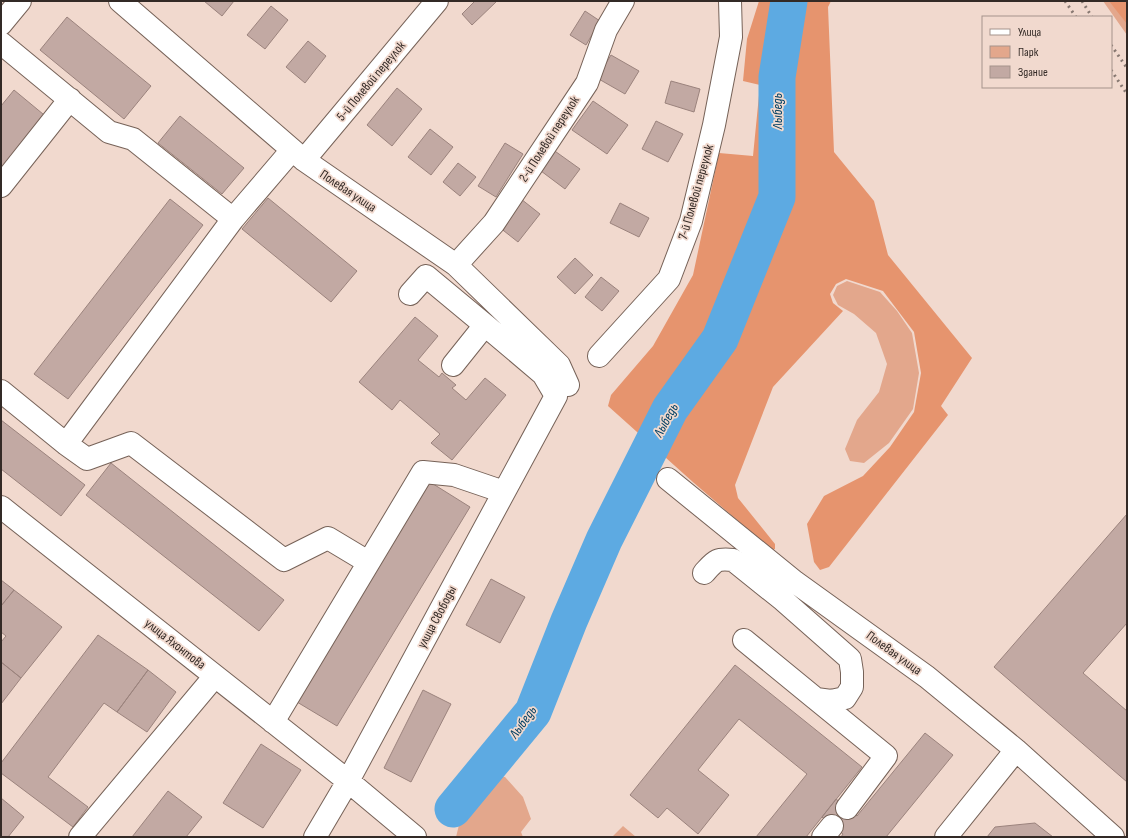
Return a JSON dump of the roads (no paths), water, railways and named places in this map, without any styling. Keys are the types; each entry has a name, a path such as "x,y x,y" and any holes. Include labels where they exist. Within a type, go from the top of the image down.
{"street":[{"path":"1,24 20,1"},
{"name":"Полевая улица","path":"120,1 298,155 456,265 559,365 562,390"},
{"name":"5-й Полевой переулок","path":"66,444 233,219 298,155 437,1"},
{"name":"2-й Полевой переулок","path":"456,265 494,223 586,83 606,30 623,1"},
{"name":"7-й Полевой переулок","path":"599,356 668,279 691,221 714,125 731,38 730,1"},
{"path":"1,43 110,132 133,139 233,219"},
{"path":"1,186 70,99"},
{"path":"410,294 426,276 562,390"},
{"path":"453,365 485,325"},
{"name":"улица Свободы","path":"315,837 348,781 504,492 562,390"},
{"path":"1,391 66,444 87,459 131,443 284,560 328,538 368,562"},
{"path":"273,722 423,472 454,475 504,492"},
{"name":"Полевая улица","path":"668,479 795,582 927,677 1016,750 1113,837"},
{"name":"улица Яхонтова","path":"1,507 348,781 414,837"},
{"path":"704,573 715,561 722,559 733,560 783,600 850,659 852,687 845,698 831,701 816,698"},
{"path":"744,640 886,756 847,808"},
{"path":"80,837 215,676"},
{"path":"946,837 1016,750"}],"waterway":[{"name":"Лыбедь","path":"453,809 533,712 569,621 604,540 670,409 720,339 777,197 777,77 789,1"}],"railway":[{"path":"1065,1 1075,16"},
{"path":"1082,1 1091,16"},
{"path":"1112,46 1127,68"},
{"path":"1112,72 1127,94"}]}
